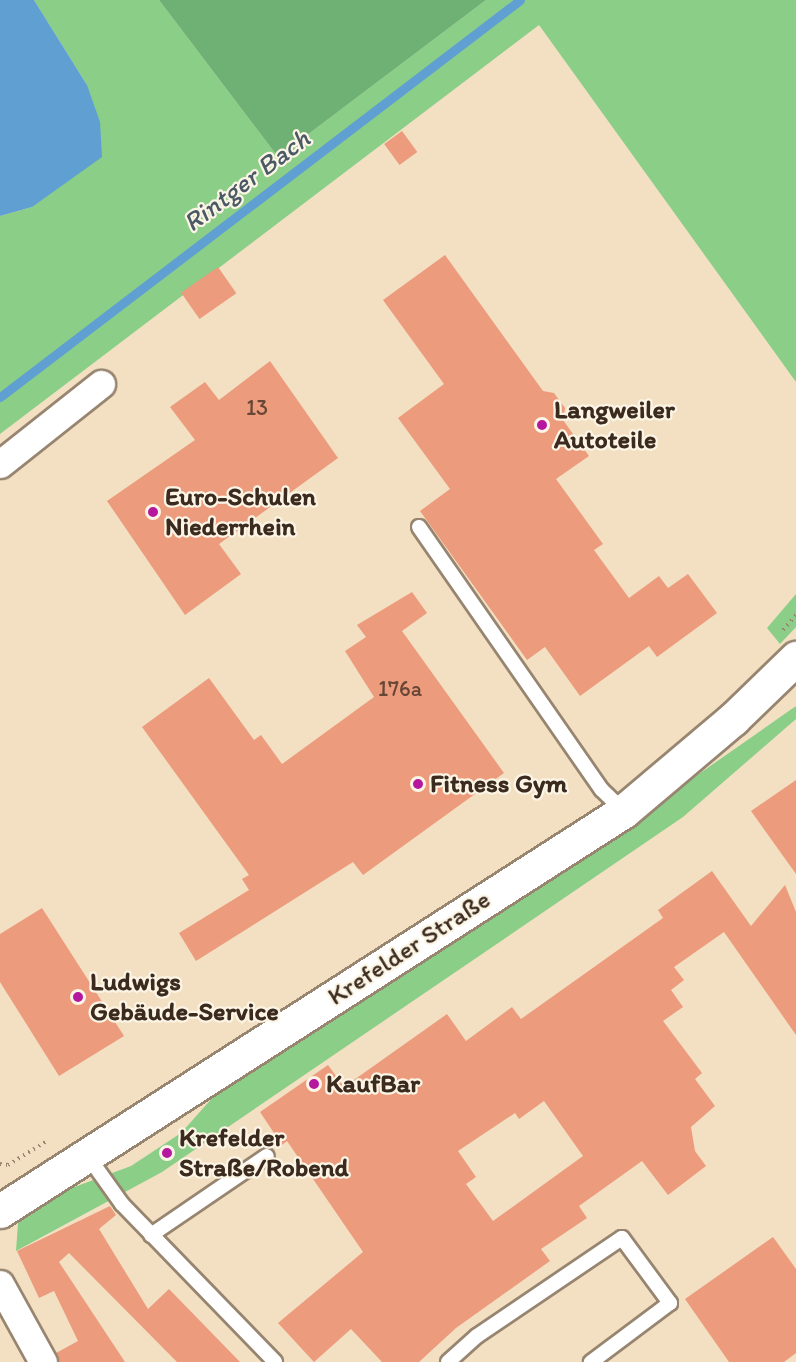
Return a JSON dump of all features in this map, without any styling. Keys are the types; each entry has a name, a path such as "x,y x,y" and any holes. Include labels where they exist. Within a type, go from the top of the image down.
{"main road":[{"name":"Krefelder Straße","path":"0,1211 624,811 734,719 786,648"}],"street":[{"path":"0,464 101,384"},
{"path":"0,1284 44,1362"}],"lane":[{"path":"418,527 602,790 624,811"},
{"path":"87,1155 151,1235 275,1362"},
{"path":"151,1235 267,1156"},
{"path":"448,1362 477,1336 622,1238 670,1303 591,1362"}],"path":[{"path":"786,648 796,615"},
{"path":"0,1164 8,1165 58,1134"}],"green space":[{"path":"34,0 159,0 278,157 486,0 796,0 796,382 539,25 0,434 0,216 32,207 87,85"},
{"path":"159,0 486,0 278,157"},
{"path":"796,594 796,627 780,644 767,628"},
{"path":"796,706 796,719 683,817 162,1172 16,1251 18,1223 69,1189 131,1166 181,1133 223,1086 566,867"}],"water":[{"path":"0,0 34,0 87,85 100,122 102,157 32,207 0,216"}],"building":[{"path":"402,131 417,152 399,165 384,144"},
{"path":"445,255 543,391 554,393 565,408 563,420 589,456 556,479 603,544 594,550 629,598 659,576 668,588 688,574 717,613 657,657 649,646 580,696 545,647 527,660 420,511 450,489 398,418 444,384 383,300"},
{"path":"218,267 236,293 199,319 181,293"},
{"path":"270,361 338,458 219,544 241,574 185,615 107,501 195,440 170,407 205,382 219,400"},
{"path":"412,592 427,613 402,631 504,773 363,875 353,862 196,961 179,933 249,890 242,879 249,875 142,727 209,678 254,740 261,735 282,764 374,697 345,651 366,637 357,625"},
{"path":"796,780 796,874 751,811"},
{"path":"712,871 751,926 785,885 796,912 796,1035 724,932 674,967 684,980 671,990 683,1007 663,1021 702,1073 695,1079 715,1106 691,1127 695,1151 706,1166 668,1195 642,1161 579,1206 587,1218 541,1249 550,1261 456,1328 419,1362 382,1362 351,1329 314,1362 278,1323 363,1252 287,1141 282,1145 260,1112 328,1065 344,1087 447,1014 466,1041 512,1007 521,1019 663,918 658,910","holes":["544,1101 583,1156 493,1221 466,1184 476,1177 458,1151 515,1113 519,1119"]},
{"path":"42,908 124,1036 59,1076 0,982 0,934"},
{"path":"110,1206 116,1215 99,1229 148,1309 169,1289 240,1362 177,1362 69,1253 59,1262 125,1362 59,1362 56,1353 78,1341 54,1291 39,1298 17,1251"},
{"path":"773,1237 796,1269 796,1353 784,1362 729,1362 685,1299"}],"waterway":[{"name":"Rintger Bach","path":"0,397 520,0"}],"place":[{"name":"Langweiler Autoteile","path":"542,425"},
{"name":"Euro-Schulen Niederrhein","path":"153,512"},
{"name":"Fitness Gym","path":"418,784"},
{"name":"Ludwigs Gebäude-Service","path":"78,997"},
{"name":"KaufBar","path":"314,1084"},
{"name":"Krefelder Straße/Robend","path":"167,1153"}]}
